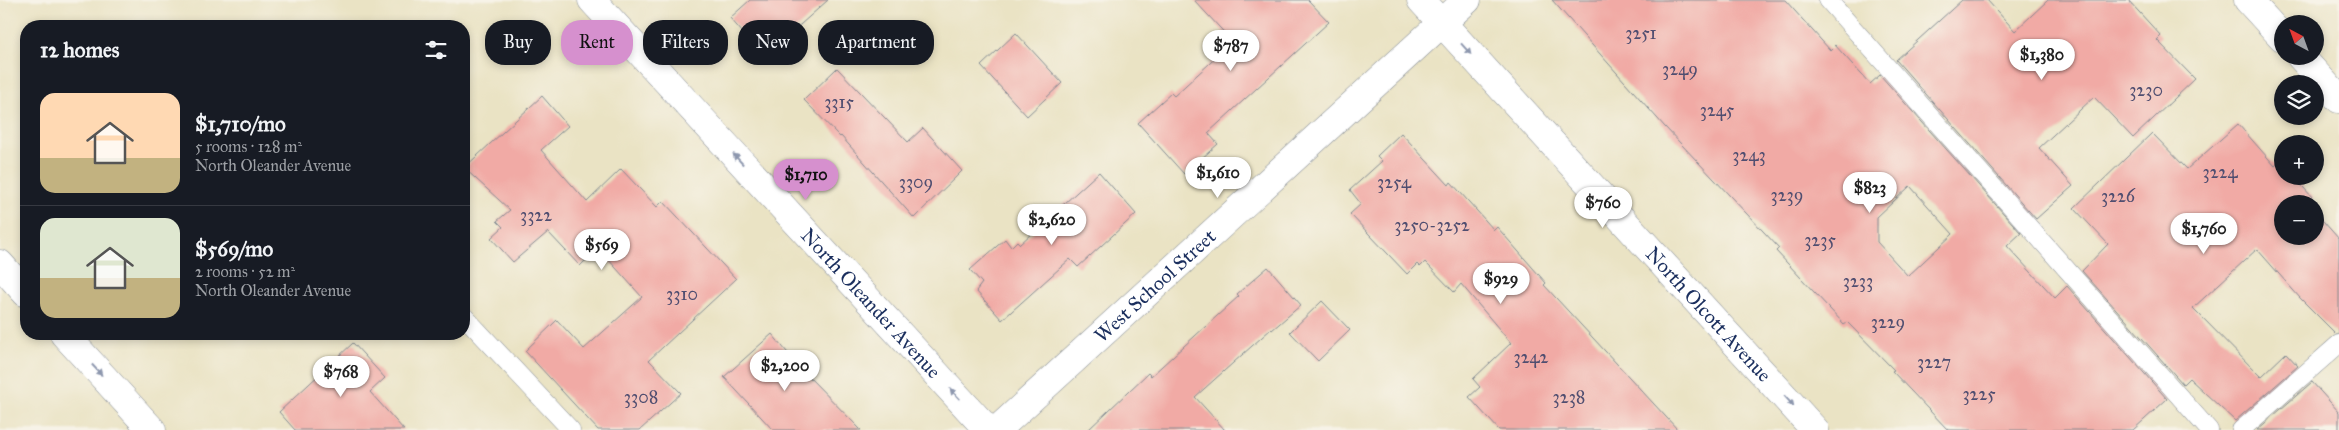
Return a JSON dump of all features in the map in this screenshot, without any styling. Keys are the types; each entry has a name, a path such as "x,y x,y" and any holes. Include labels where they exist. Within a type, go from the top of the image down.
{"street":[{"name":"North Oleander Avenue","path":"592,0 988,430"},
{"name":"North Olcott Avenue","path":"1422,0 1815,430"},
{"name":"West School Street","path":"997,430 1467,0"},
{"path":"2248,0 2274,28"},
{"path":"2308,65 2339,99"},
{"path":"0,264 20,286"},
{"path":"70,340 152,430"}],"lane":[{"path":"1828,0 2209,430"},
{"path":"470,322 570,430"},
{"path":"2241,430 2339,344"}],"building":[{"path":"750,0 828,0 806,20 738,20 738,27 730,18"},
{"path":"1194,0 1308,0 1329,22 1208,133 1218,144 1184,174 1138,123 1171,93 1174,96 1233,42"},
{"path":"1552,0 1785,0 1830,50 1835,45 1870,84 1880,75 2021,233 2007,246 2055,298 2067,286 2167,399 2133,430 1948,430 1892,371 1894,370 1847,322 1844,324 1814,292 1776,251 1779,248 1665,127","holes":["1910,186 1953,234 1908,276 1877,242 1877,217"]},
{"path":"1962,0 1987,0 2015,31 2048,0 2128,0 2161,36 2157,40 2195,79 2133,138 2094,97 2039,148 2073,186 2036,219 1896,60"},
{"path":"1016,33 1062,83 1027,116 981,66"},
{"path":"837,68 908,142 923,128 962,171 914,218 841,136 804,100"},
{"path":"542,96 568,126 541,150 587,202 621,169 657,207 663,201 736,279 649,360 681,393 640,430 598,430 525,351 557,320 584,349 642,297 598,248 580,266 548,232 513,262 491,238 503,227 497,221 510,210 470,173 470,162"},
{"path":"2238,124 2274,165 2274,185 2301,185 2310,195 2274,195 2274,245 2324,245 2324,222 2339,239 2339,334 2336,334 2300,298 2257,249 2193,308 2261,377 2286,353 2298,366 2235,421 2189,378 2183,384 2082,271 2108,244 2074,208 2152,133 2187,169"},
{"path":"1401,133 1449,185 1451,182 1494,230 1497,227 1546,283 1544,285 1678,430 1499,430 1469,397 1480,387 1473,379 1511,343 1461,284 1454,292 1425,262 1420,267 1417,264 1407,274 1350,214 1361,204 1350,190 1382,161 1377,156"},
{"path":"1099,172 1136,214 1078,267 1070,259 1002,320 976,291 982,283 970,270 1005,239 1011,247 1017,241 1020,244"},
{"path":"1268,267 1301,305 1271,329 1195,397 1225,430 1088,430 1148,373 1151,376"},
{"path":"1322,301 1350,330 1318,361 1290,332"},
{"path":"772,334 802,370 861,430 773,430 724,377"},
{"path":"353,343 385,378 370,392 404,430 295,430 279,412"},
{"path":"2312,382 2339,412 2339,430 2257,430"}]}
